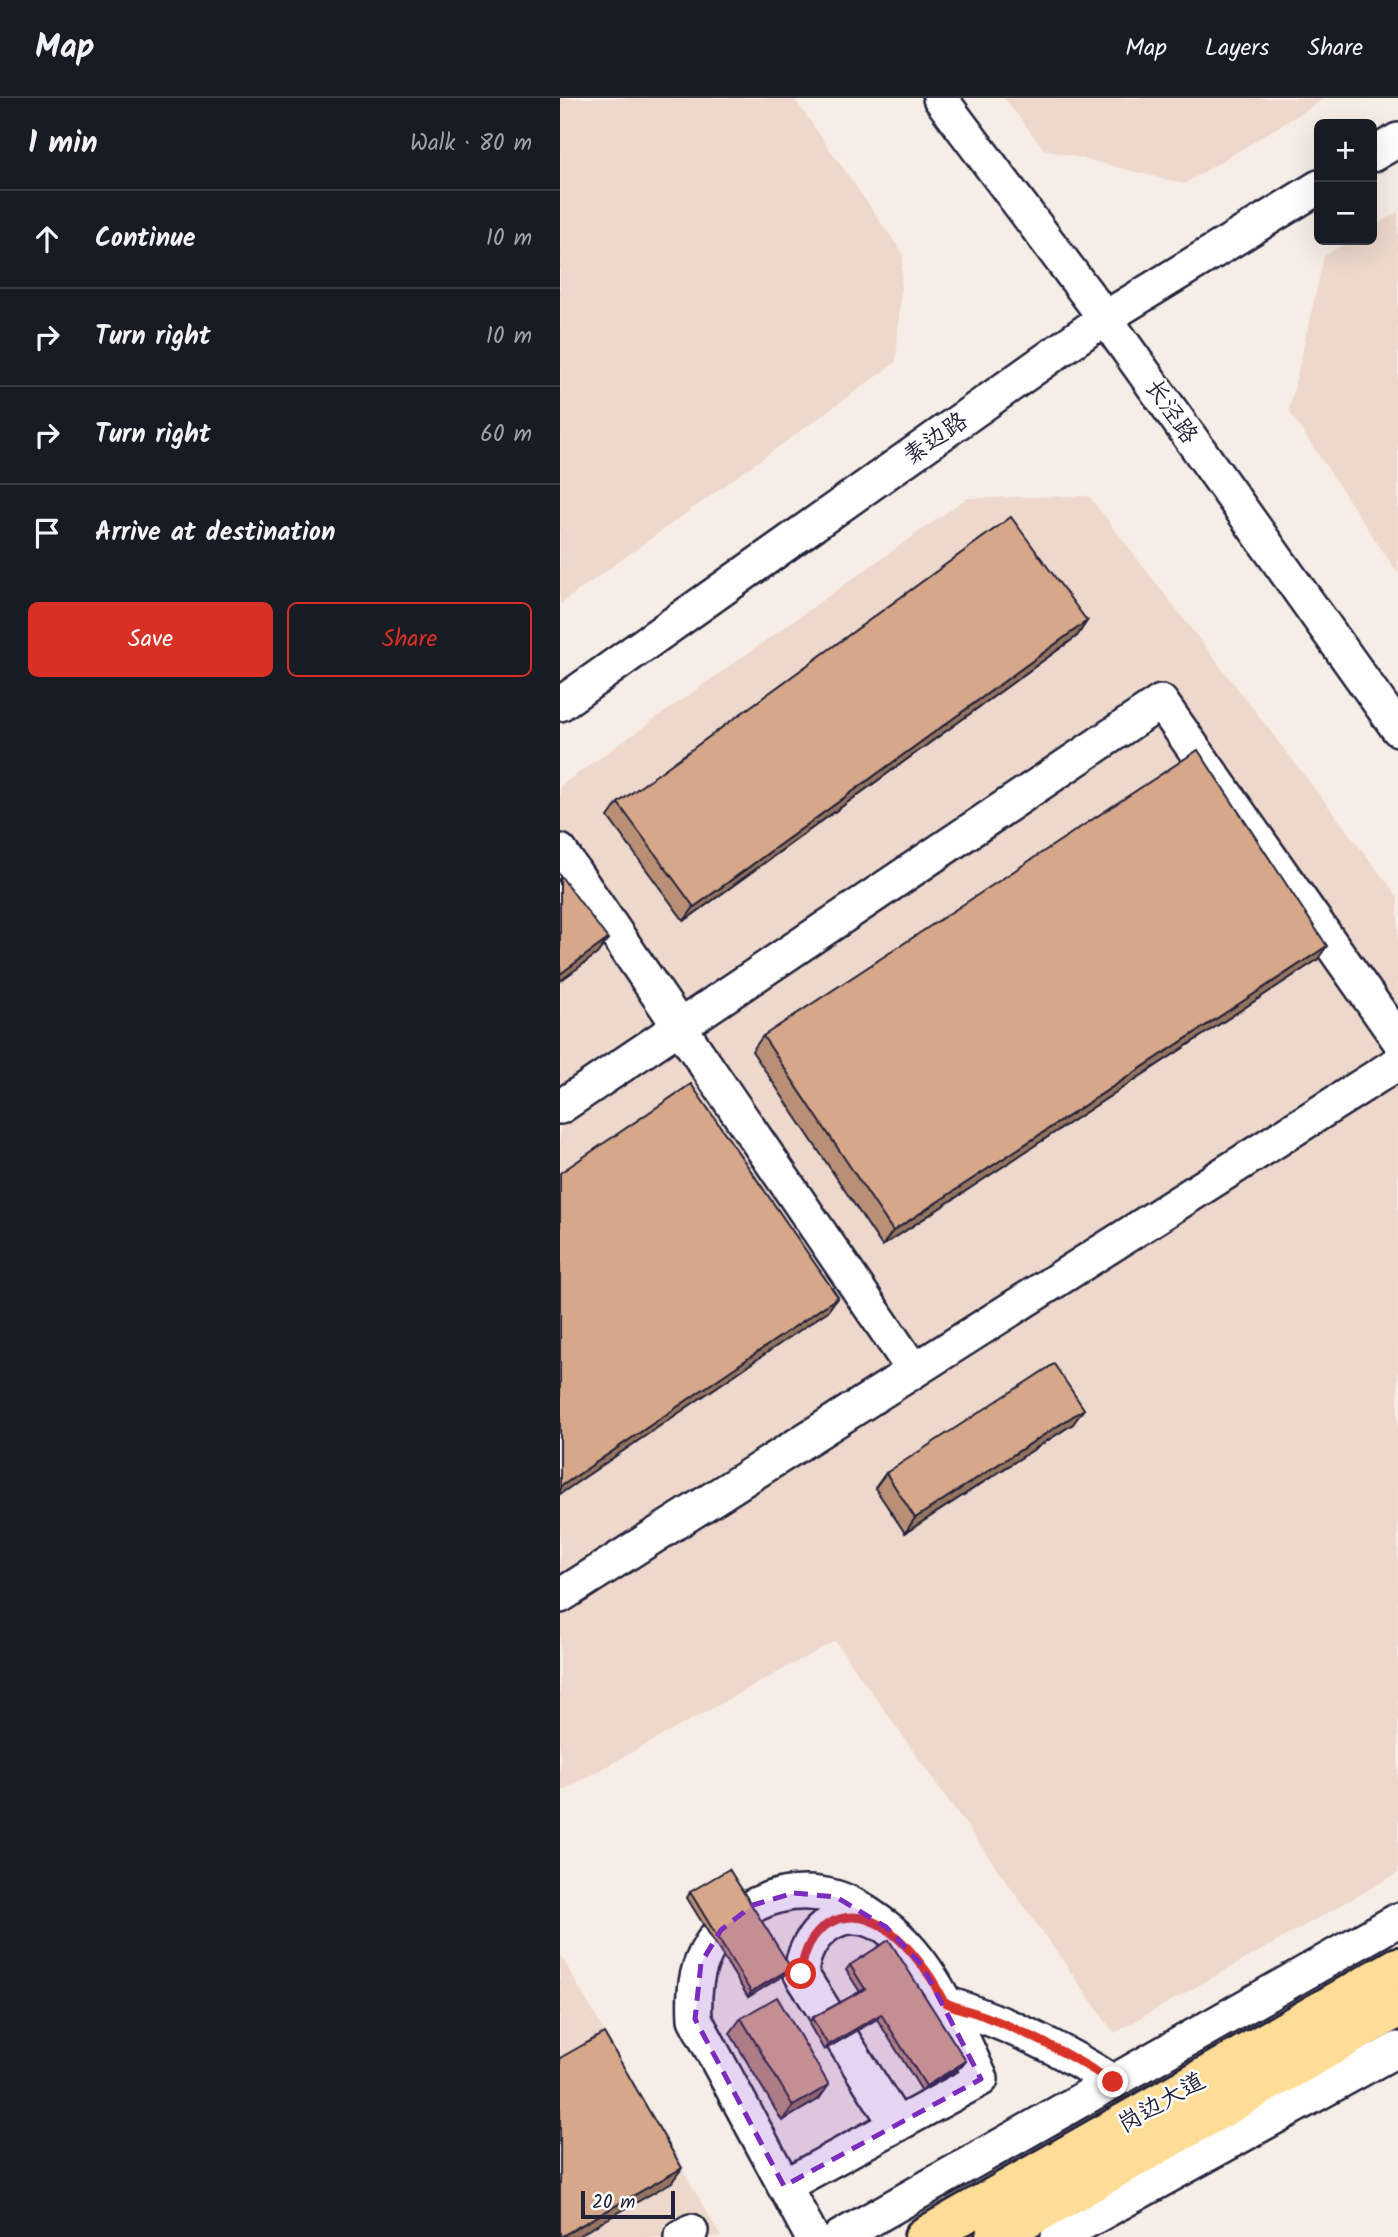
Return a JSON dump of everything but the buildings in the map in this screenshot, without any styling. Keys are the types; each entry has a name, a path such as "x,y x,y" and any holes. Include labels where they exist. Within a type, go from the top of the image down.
{"main road":[{"name":"岗边大道","path":"924,2237 1398,1967"},
{"name":"岗边大道","path":"995,2237 1398,2008"}],"street":[{"name":"长泾路","path":"940,98 1105,318 1398,729"},
{"path":"1377,152 1398,139"},
{"name":"素边路","path":"560,704 1105,318 1314,190"},
{"path":"560,1107 1161,702 1398,1039"},
{"path":"560,851 914,1371"},
{"path":"560,1596 1398,1063"},
{"path":"784,2186 981,2079 945,2003 922,1965 886,1927 836,1897 815,1893 772,1897 735,1917 721,1930 701,1963 695,1991 695,2019 784,2186 812,2237"},
{"path":"886,1927 858,1917 828,1924 808,1945 802,1959 801,1974 897,2125"},
{"path":"840,2237 1398,1920"},
{"path":"945,2003 1027,2033 1113,2082"},
{"path":"1058,2237 1398,2049"}],"highlighted area":[{"path":"794,1893 836,1897 886,1927 922,1965 981,2079 784,2186 695,2019 701,1963 721,1930 753,1905"}],"shaded area":[{"path":"560,98 794,98 903,254 896,362 560,604"},
{"path":"1004,98 1326,98 1184,184 1044,149"},
{"path":"1398,212 1398,574 1289,411 1324,256 1343,245 1377,245 1377,224"},
{"path":"1089,496 1398,897 1398,1873 1114,2033 835,1641 560,1792 560,786 967,498"},
{"path":"560,1954 721,2237 560,2237"}],"route":[{"path":"801,1974 802,1959 808,1945 828,1924 858,1917 873,1921 886,1927 922,1965 945,2003 1016,2028 1082,2062 1113,2082"}]}
